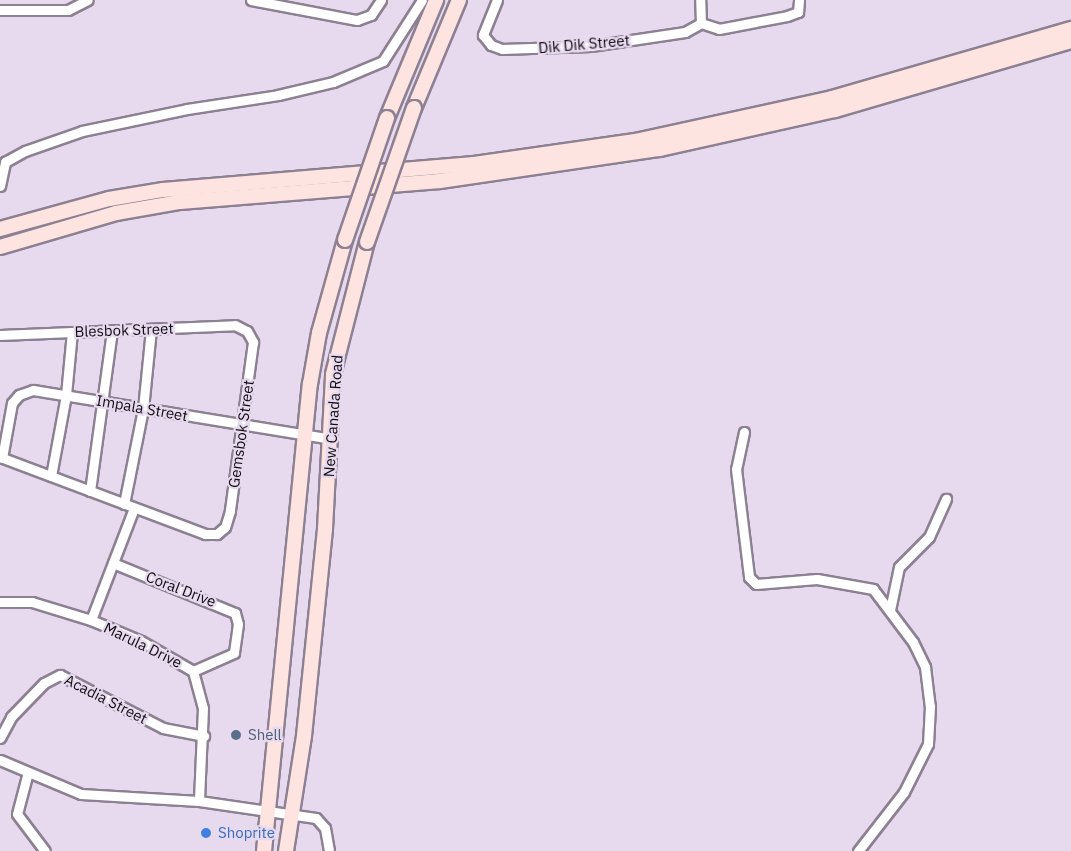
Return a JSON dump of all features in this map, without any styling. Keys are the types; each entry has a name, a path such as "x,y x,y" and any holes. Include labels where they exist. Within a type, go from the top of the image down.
{"main road":[{"name":"New Canada Road","path":"264,851 303,436 319,333 345,240 387,118 436,0"},
{"name":"New Canada Road","path":"286,851 304,736 332,439 335,360 367,242 414,108 459,0"},
{"path":"0,229 99,202 163,190 474,164 635,141 832,98 1071,29"},
{"path":"0,247 116,213 180,202 440,181 660,149 865,102 1071,41"}],"street":[{"path":"0,10 72,9 88,0"},
{"path":"251,0 362,19 371,15 381,0"},
{"path":"309,11 312,0"},
{"path":"0,186 5,162 25,151 82,131 187,109 278,95 333,82 382,61 422,0"},
{"name":"Dik Dik Street","path":"497,0 483,35 497,48 602,45 685,32 701,23"},
{"path":"700,0 701,23 719,29 787,16 798,12 799,0"},
{"name":"Blesbok Street","path":"0,335 235,325 247,331"},
{"path":"124,504 143,409 151,329"},
{"path":"90,491 104,402 112,330"},
{"name":"Gemsbok Street","path":"134,508 205,534 217,534 227,523 244,426 253,342 247,331"},
{"path":"51,476 66,395 72,332"},
{"name":"Impala Street","path":"1,457 10,411 19,395 33,390 332,439"},
{"path":"744,432 736,469 749,577 756,584 817,579 873,589 890,610 925,666 930,706 928,744 904,792 858,851"},
{"path":"1,457 134,508 91,620"},
{"path":"890,610 899,567 929,537 946,500"},
{"name":"Coral Drive","path":"113,563 235,613 238,624 234,653 193,671"},
{"name":"Marula Drive","path":"0,602 32,602 91,620 141,641 193,671 202,696 204,736 199,801"},
{"name":"Acadia Street","path":"0,738 11,717 44,683 60,675 163,728 204,736"},
{"path":"0,760 81,794 199,801 268,809 316,818 325,828 329,851"},
{"path":"28,772 17,814 45,851"}],"place":[{"name":"Shell","path":"236,735"},
{"name":"Shoprite","path":"206,833"}]}
